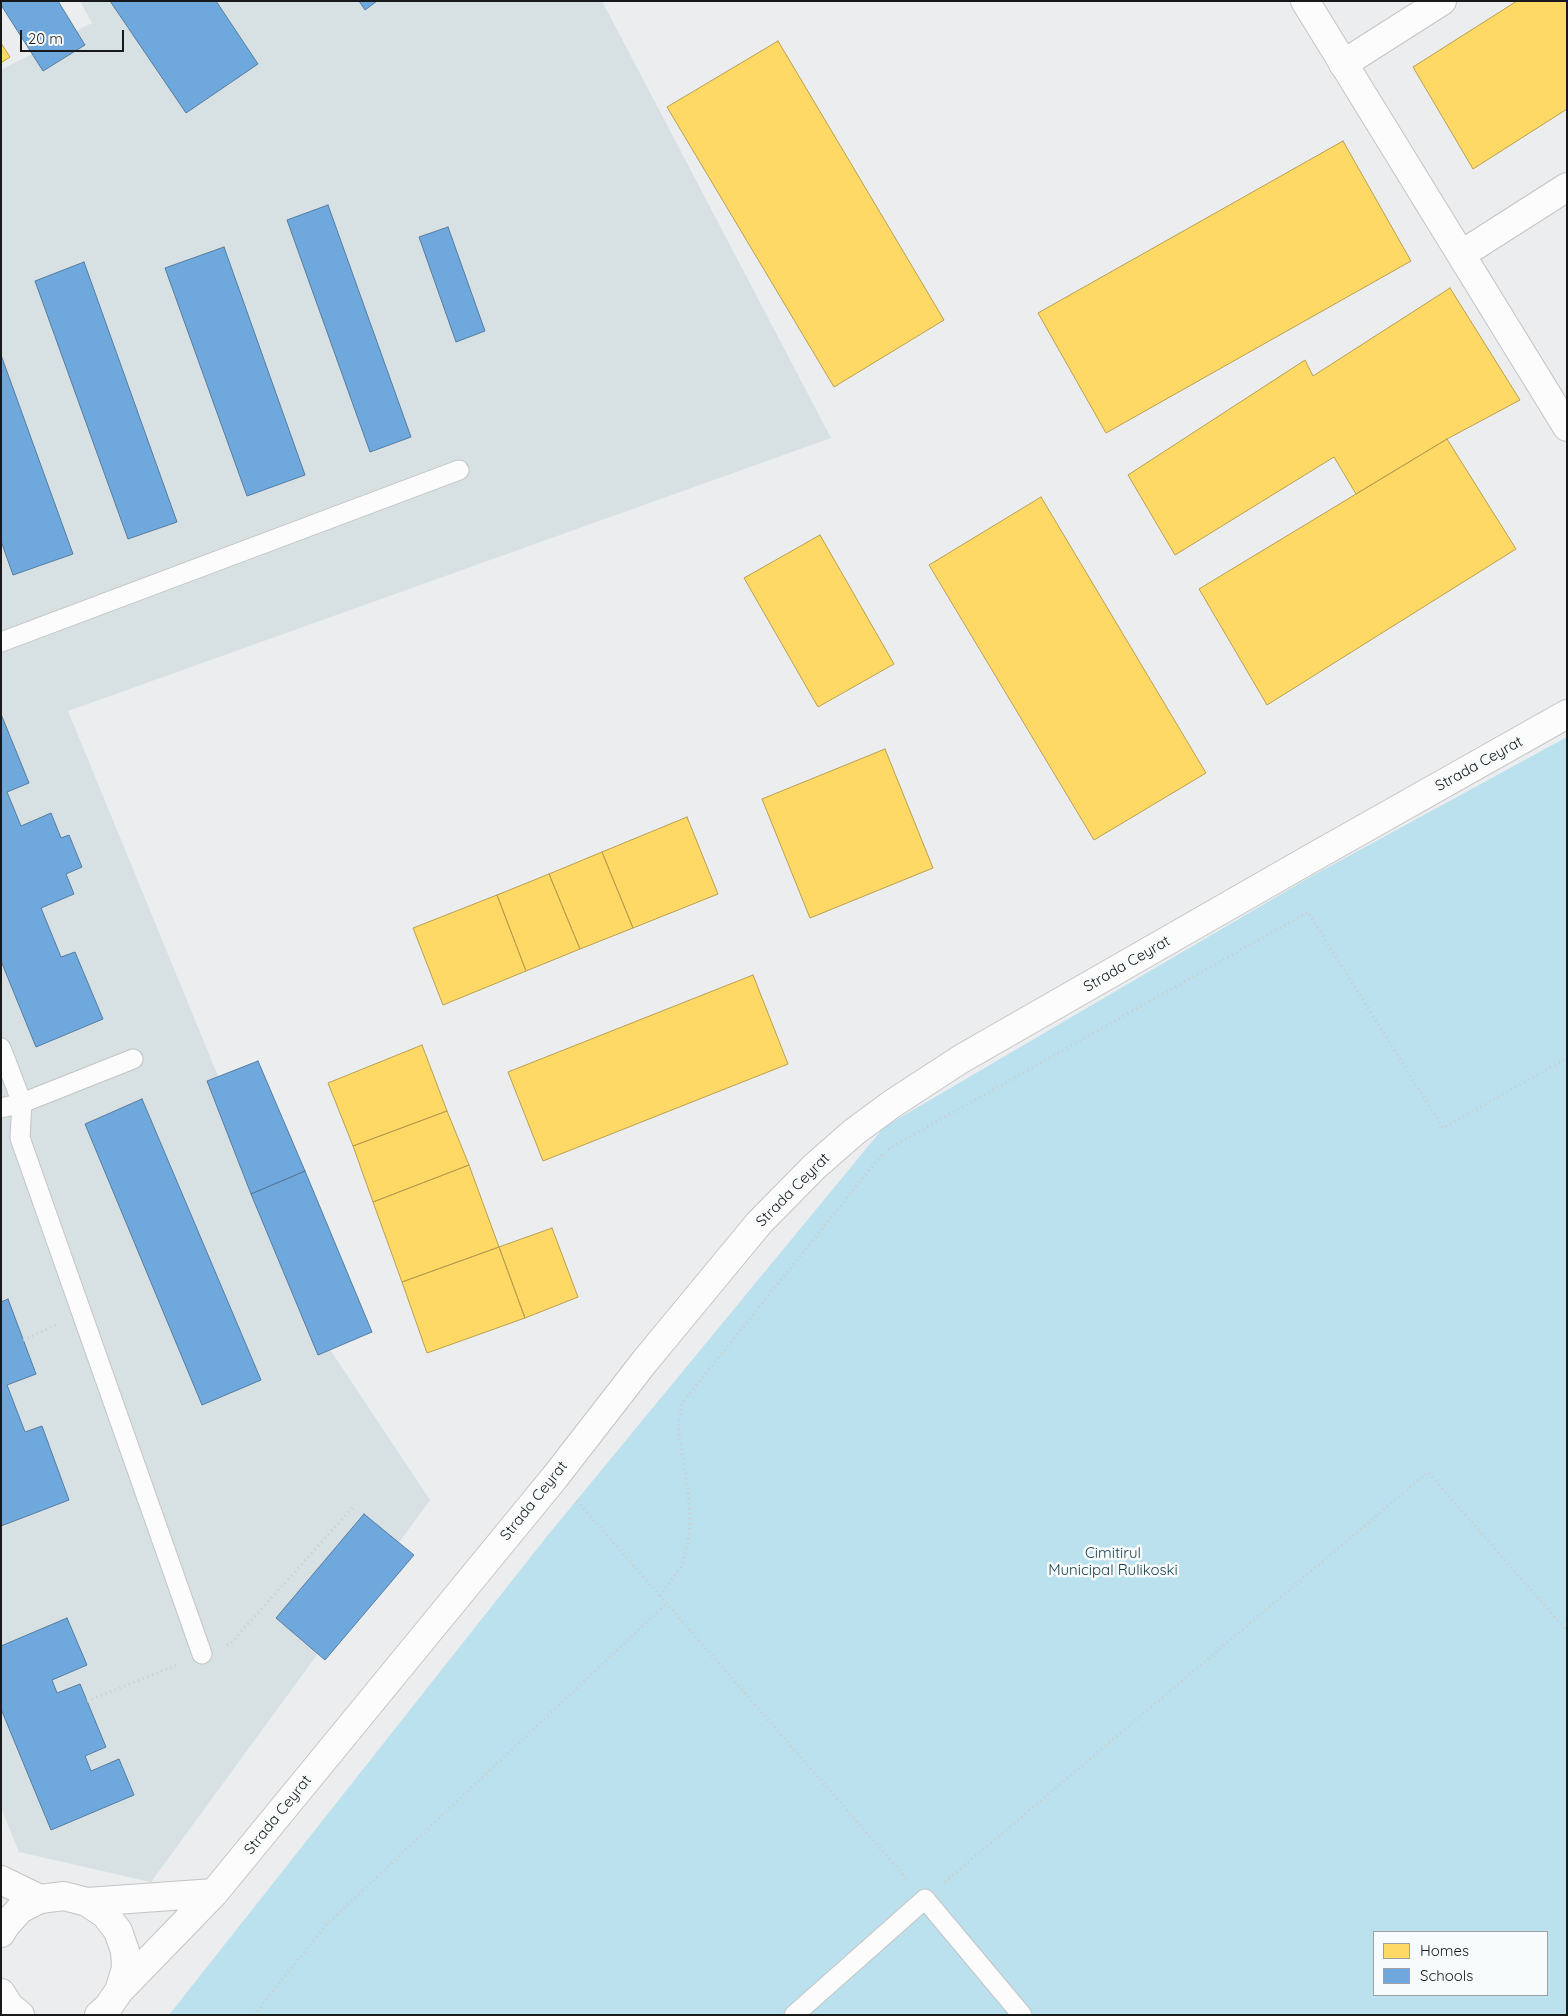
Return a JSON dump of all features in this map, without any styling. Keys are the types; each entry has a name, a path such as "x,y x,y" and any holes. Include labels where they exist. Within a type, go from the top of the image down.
{"main road":[{"path":"1305,1 1567,426"},
{"path":"1343,64 1442,1"},
{"path":"1462,254 1567,187"},
{"name":"Strada Ceyrat","path":"119,1991 214,1893 554,1477 645,1361 759,1222 814,1167 854,1132 892,1104 970,1054 1567,714"},
{"path":"1,1880 40,1899"},
{"path":"1,1933 20,1909 40,1899 64,1896 87,1902 214,1893"},
{"path":"87,1902 105,1914 118,1931 125,1951 126,1968 119,1991 108,2007 99,2015"}],"lane":[{"path":"1,642 459,470"},
{"path":"1,1048 22,1103 20,1138 202,1654"},
{"path":"1,1108 22,1103 133,1059"},
{"path":"794,2015 925,1899 1022,2015"}],"path":[{"path":"660,1596 682,1566 688,1543 690,1520 688,1490 678,1428 682,1403 884,1152 1308,912 1442,1128 1567,1058"},
{"path":"23,1340 82,1314"},
{"path":"554,1477 925,1899 1428,1472 1567,1631"},
{"path":"87,1701 230,1644 355,1505"},
{"path":"254,2015 326,1925 666,1604"}],"shaded area":[{"path":"80,1 602,1 831,438 68,711 331,1351 430,1500 151,1882 19,1852 1,1808 1,70 92,23"}],"green space":[{"name":"Cimitirul Municipal Rulikoski","path":"1567,737 1567,2015 169,2015 548,1535 884,1127 1312,876"}],"building: Homes":[{"path":"1517,1 1567,1 1567,109 1473,169 1413,67"},
{"path":"778,41 944,320 834,387 667,107"},
{"path":"1,43 10,57 1,63"},
{"path":"1343,141 1411,261 1106,433 1038,313"},
{"path":"1450,288 1520,400 1447,439 1356,494 1334,457 1175,555 1128,475 1305,360 1313,376"},
{"path":"1447,439 1516,549 1267,705 1199,589"},
{"path":"1041,497 1206,773 1094,840 929,565"},
{"path":"820,535 894,664 818,707 744,578"},
{"path":"885,749 933,868 810,918 762,799"},
{"path":"687,817 718,894 633,928 602,852"},
{"path":"602,852 633,928 580,949 549,874"},
{"path":"549,874 580,949 526,971 497,895"},
{"path":"497,895 526,971 443,1005 413,928"},
{"path":"753,975 788,1064 543,1161 508,1072"},
{"path":"422,1045 447,1111 353,1146 328,1083"},
{"path":"447,1111 469,1165 373,1202 353,1146"},
{"path":"469,1165 499,1247 402,1282 373,1202"},
{"path":"552,1228 578,1297 525,1318 499,1247"},
{"path":"499,1247 525,1318 427,1353 402,1282"}],"building: Schools":[{"path":"1,1 58,1 85,45 43,71 1,5"},
{"path":"110,1 216,1 258,64 186,113"},
{"path":"359,1 377,1 365,10"},
{"path":"328,205 411,437 370,452 287,220"},
{"path":"448,227 485,331 456,342 419,237"},
{"path":"224,247 305,475 247,496 165,268"},
{"path":"84,262 177,522 128,539 35,281"},
{"path":"1,355 73,554 13,575 1,541"},
{"path":"1,714 29,783 7,792 21,826 51,813 61,838 69,835 82,867 66,874 74,894 41,908 61,957 75,952 103,1019 36,1047 1,961"},
{"path":"258,1061 305,1171 251,1194 207,1081"},
{"path":"142,1099 261,1380 202,1405 85,1124"},
{"path":"305,1171 372,1332 318,1355 251,1194"},
{"path":"8,1299 36,1374 7,1385 25,1432 42,1426 69,1500 1,1526 1,1302"},
{"path":"364,1514 414,1555 325,1660 276,1618"},
{"path":"67,1618 87,1665 52,1680 57,1693 80,1684 106,1747 85,1756 91,1771 119,1759 134,1795 51,1830 1,1709 1,1646"}]}
